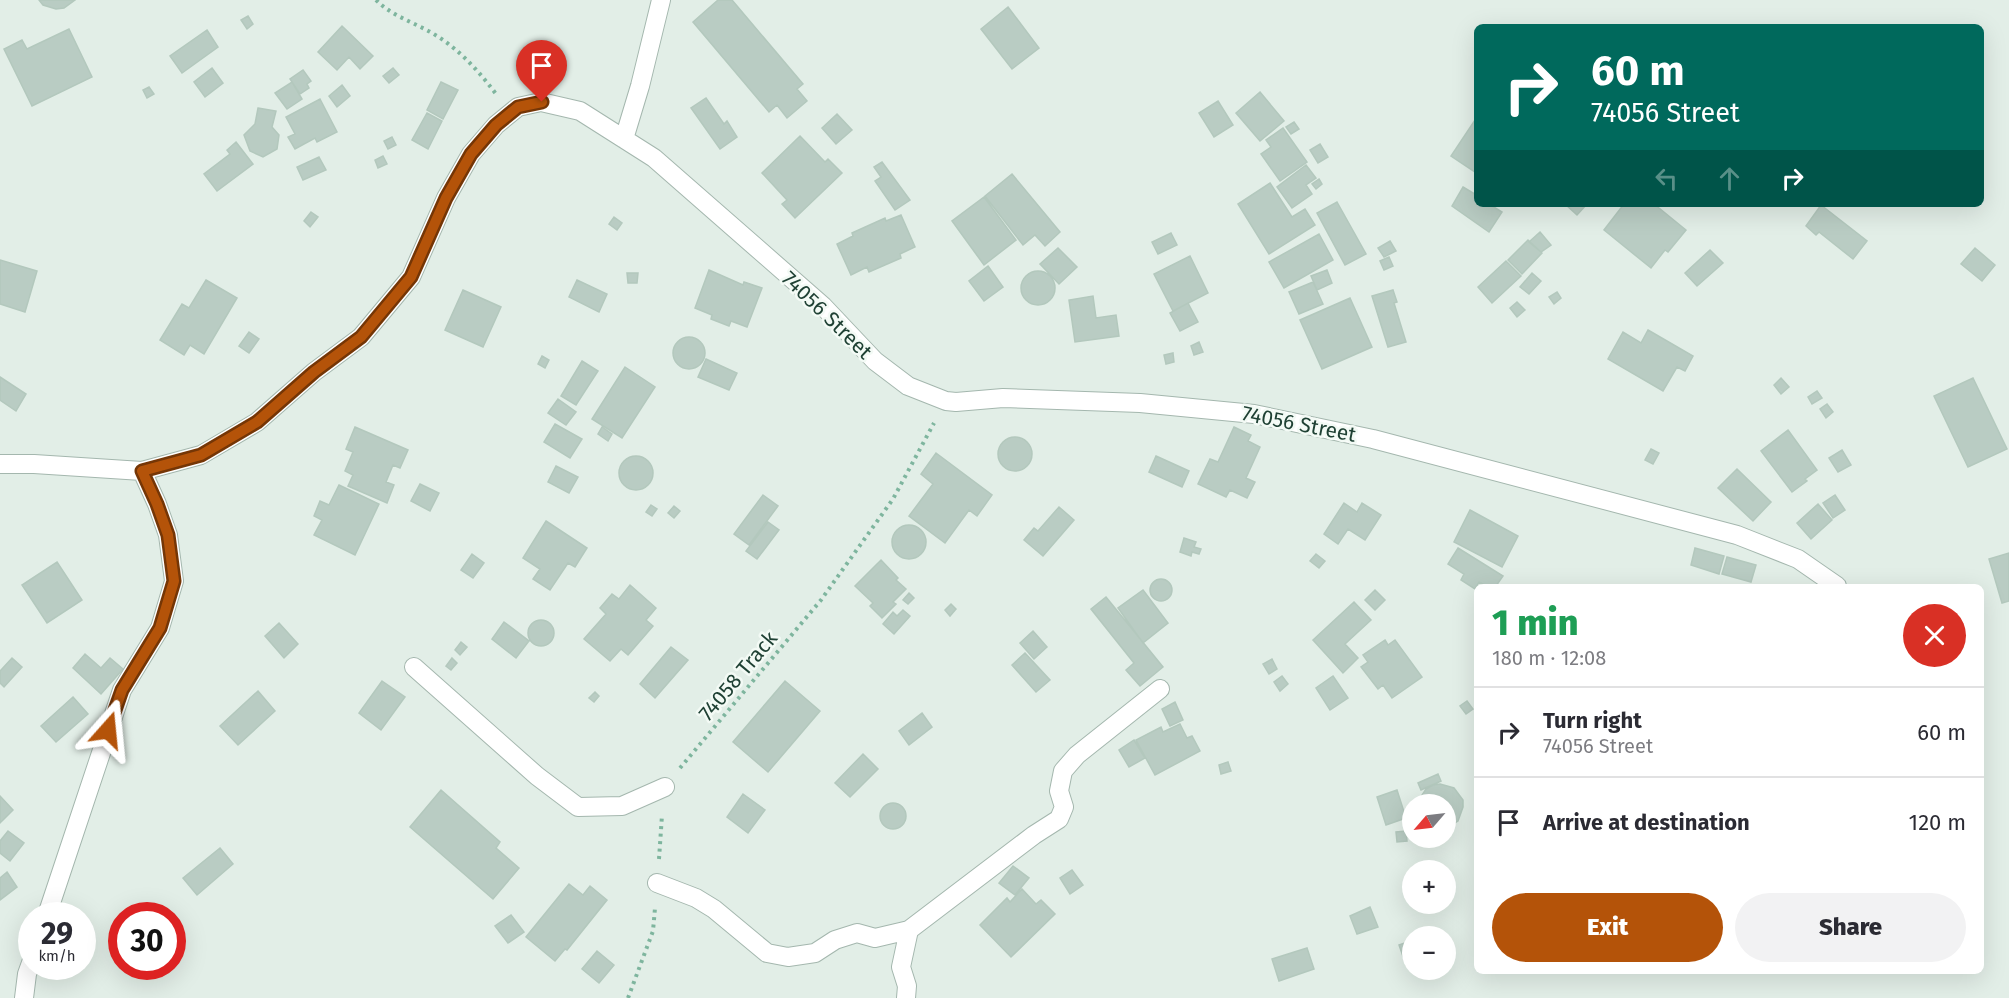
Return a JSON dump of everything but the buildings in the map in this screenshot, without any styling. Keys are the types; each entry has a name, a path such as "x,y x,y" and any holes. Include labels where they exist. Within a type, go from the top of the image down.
{"street":[{"path":"624,139 640,86 661,0"},
{"name":"74056 Street","path":"0,464 142,471 201,455 257,422 314,372 361,337 411,277 446,198 471,154 496,125 518,107 542,102 580,111 654,158 823,306 875,362 908,386 946,401 1003,398 1140,403 1254,414 1319,427 1374,439 1737,535 1798,559 1834,584"},
{"path":"51,902 122,690 160,628 174,581 168,535 142,471"},
{"path":"414,667 537,776 578,807 622,806 665,787"},
{"path":"657,883 696,898 714,909 767,952 788,957 815,953 835,940 857,933 875,938 909,930 1034,835 1059,819 1064,807 1059,791 1063,771 1077,755 1160,689"},
{"path":"906,998 907,986 901,967 909,930"},
{"path":"24,998 26,980"}],"path":[{"path":"376,0 402,20 431,32 456,49 476,69 509,114"},
{"name":"74058 Track","path":"665,787 820,600 893,499 946,401"},
{"path":"628,998 653,931 665,787"}],"route":[{"path":"108,730 122,690 160,628 174,581 168,535 142,471 201,455 257,422 314,372 361,337 411,277 446,198 471,154 496,125 518,107 542,102"}]}
